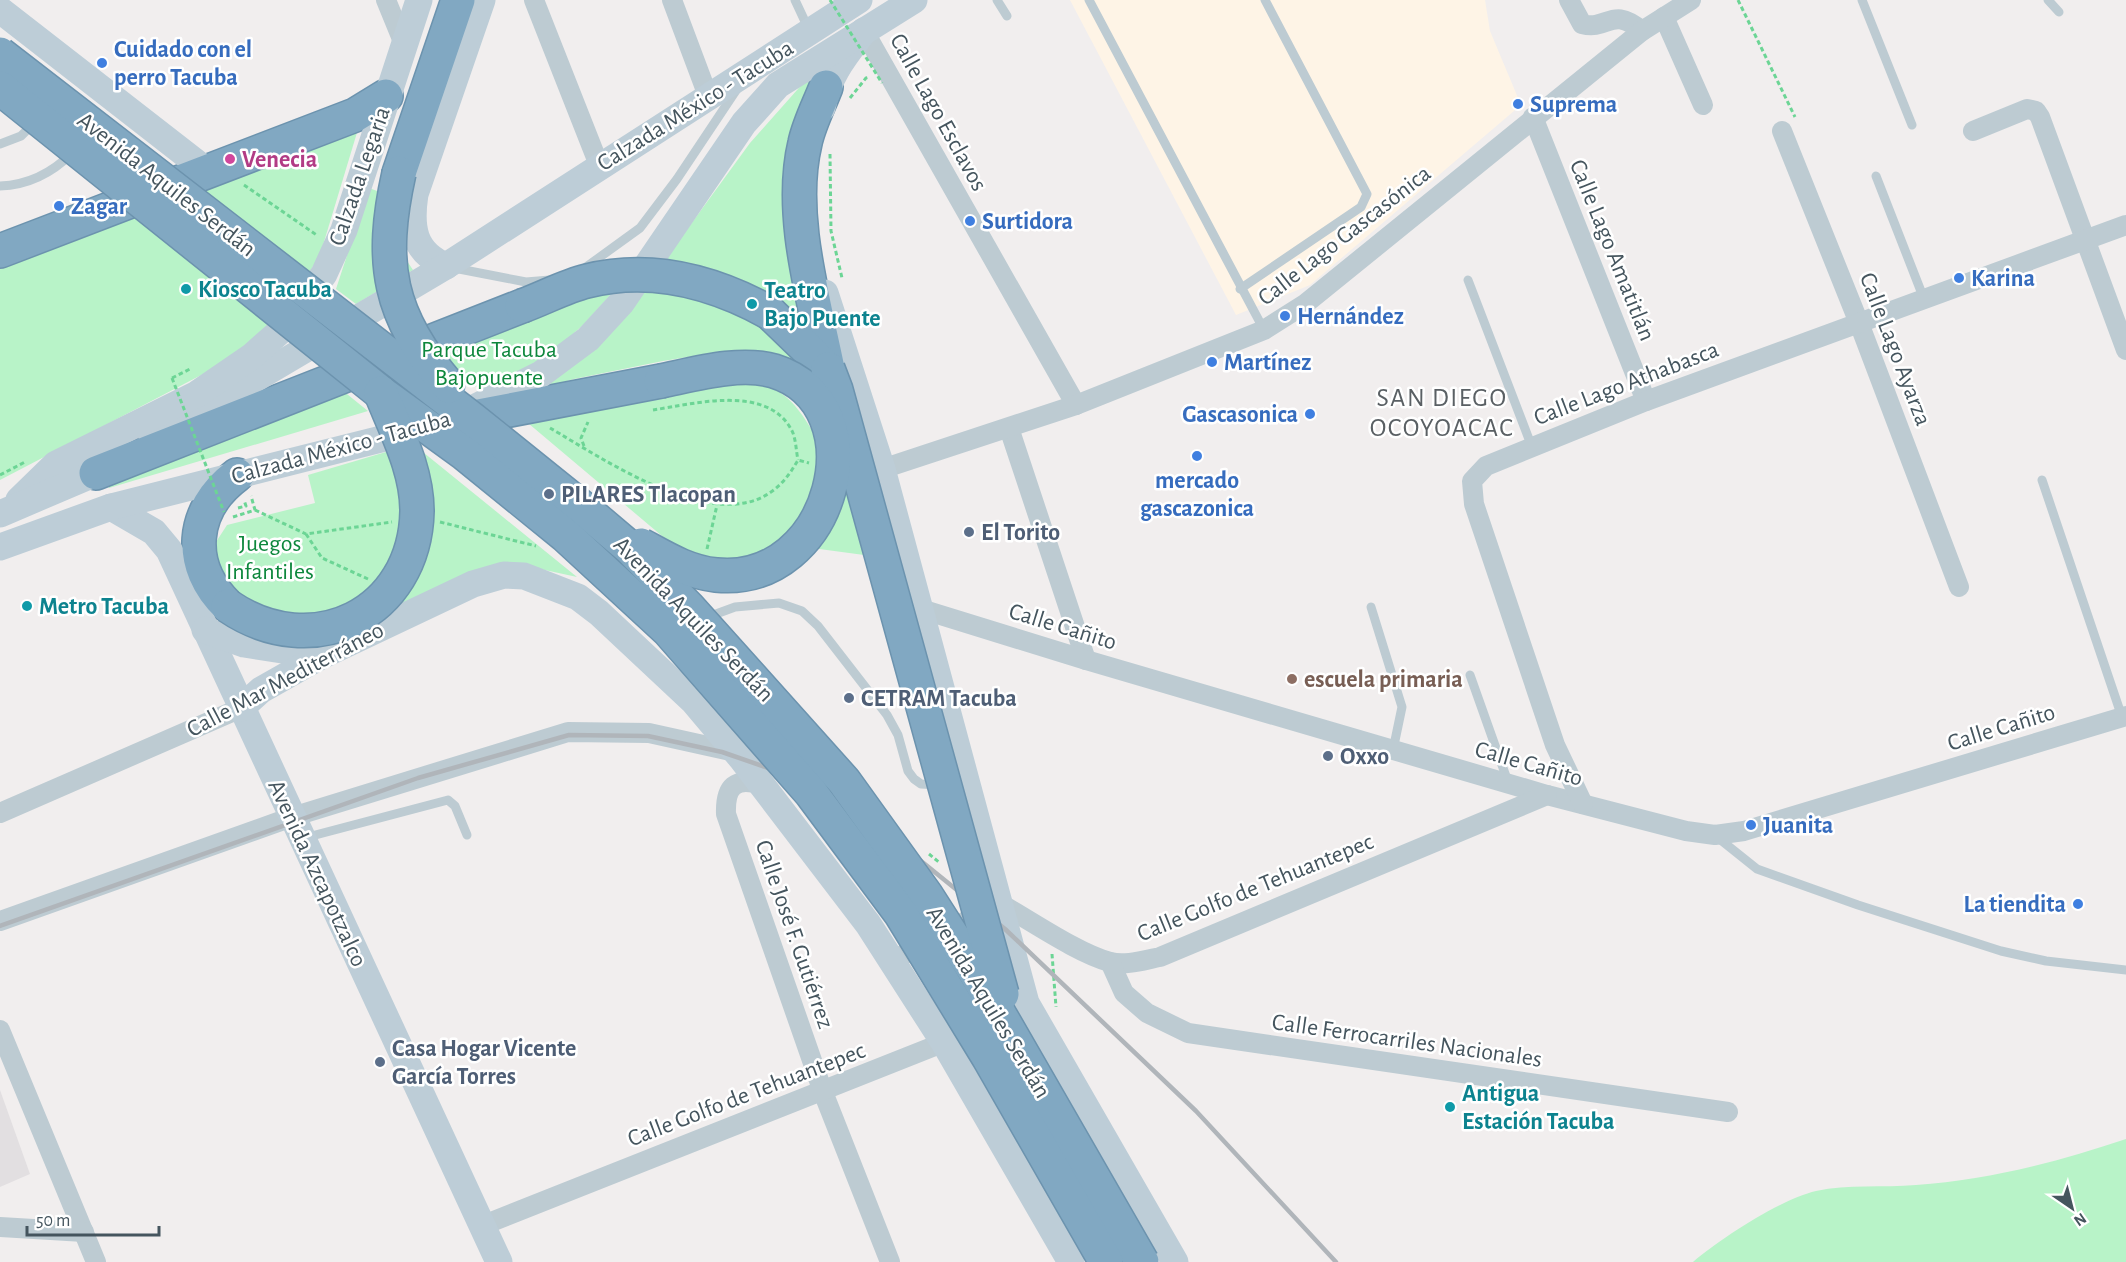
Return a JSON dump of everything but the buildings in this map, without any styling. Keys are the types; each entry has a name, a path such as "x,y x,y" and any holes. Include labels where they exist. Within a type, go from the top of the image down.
{"highway":[{"path":"458,0 399,174 390,214 388,255 395,295 417,343 436,371 494,437"},
{"name":"Avenida Aquiles Serdán","path":"0,54 584,509 630,548 688,607 844,781 926,895 974,970 1142,1262"},
{"path":"826,87 805,143 799,201 803,243 828,369 836,390 1014,1042"},
{"name":"Avenida Aquiles Serdán","path":"0,88 45,112 381,393 465,454 566,536 651,615 812,793 901,914 989,1058 1106,1262"},
{"path":"0,251 355,116 386,96"},
{"path":"0,110 45,112"},
{"path":"96,473 587,281 626,275 669,276 715,286 770,313 828,369"},
{"path":"443,423 711,372 763,369 784,375 806,390 825,417 832,453 831,486 826,503 815,525 793,552 771,566 747,574 721,575 676,564 584,509"},
{"path":"237,475 225,485 210,504 198,544 200,564 208,582 228,606 268,626 298,633 336,626 361,616 392,587 408,561 416,522 416,495 407,457 381,393"}],"main road":[{"name":"Calzada Legaria","path":"5,512 56,464 197,394 251,357 285,327 324,274 344,230 419,0"},
{"path":"446,266 420,249 414,235 411,216 415,194 482,0"},
{"name":"Calzada México - Tacuba","path":"5,512 96,473 446,266 599,165 859,0"},
{"name":"Calzada México - Tacuba","path":"0,547 111,507 443,423 541,374 588,339 622,302 744,123 778,85 914,0"},
{"path":"0,10 75,82 109,108 207,171"},
{"name":"Avenida Aquiles Serdán","path":"864,32 836,67 826,87 809,177 815,255 827,301 882,469 1026,1004 1176,1262"},
{"path":"360,177 415,194"},
{"name":"Avenida Azcapotzalco","path":"111,507 144,524 163,540 499,1262"},
{"name":"Calle Mar Mediterráneo","path":"241,708 261,690 321,656 473,584 504,575 524,576 578,597 599,613 659,664 735,752"},
{"path":"205,630 244,644 321,656"},
{"path":"735,752 868,924 945,1044 1071,1262"}],"street":[{"path":"387,0 404,44"},
{"path":"534,0 599,165"},
{"path":"672,0 708,96"},
{"path":"1569,0 1582,24 1589,26 1616,18 1630,21 1642,32"},
{"name":"Calle Lago Gascasónica","path":"882,469 1076,405 1264,330 1305,304 1533,117 1642,32 1691,0"},
{"path":"1664,17 1703,105"},
{"name":"Calle Lago Esclavos","path":"864,32 1076,405"},
{"path":"1973,131 2027,109 2036,111 2126,350"},
{"name":"Calle Lago Amatitlán","path":"1533,117 1646,401"},
{"name":"Calle Lago Ayarza","path":"1782,131 1859,323 1959,587"},
{"name":"Calle Lago Athabasca","path":"1583,804 1555,745 1474,504 1472,481 1486,466 1646,401 2126,225"},
{"path":"1009,428 1086,660"},
{"name":"Calle Cañito","path":"921,609 1508,784 1715,836 1744,831 2124,716"},
{"name":"Calle Mar Mediterráneo","path":"0,813 241,708"},
{"path":"0,921 297,828 568,732 649,733 735,752"},
{"name":"Calle José F. Gutiérrez","path":"762,785 746,780 738,782 730,790 725,802 726,814 824,1092 890,1262"},
{"name":"Calle Golfo de Tehuantepec","path":"999,903 1080,949 1110,962 1134,963 1160,957 1547,795"},
{"path":"891,961 999,903"},
{"name":"Calle Ferrocarriles Nacionales","path":"1110,962 1124,993 1147,1013 1188,1033 1728,1112"},
{"name":"Calle Golfo de Tehuantepec","path":"481,1226 945,1044 1026,1004"},
{"path":"0,1030 96,1262"},
{"path":"0,1227 84,1232"}],"lane":[{"path":"795,0 811,32"},
{"path":"997,0 1007,16"},
{"path":"1089,0 1240,289 1264,330"},
{"path":"1240,289 1361,207 1367,194 1265,0"},
{"path":"1862,0 1912,125"},
{"path":"2048,0 2059,12"},
{"path":"446,266 526,282 564,279 577,274 640,228 677,179 750,71"},
{"path":"0,144 21,136 75,82"},
{"path":"0,186 19,185 56,170 109,108"},
{"path":"1876,176 1924,299"},
{"path":"1467,280 1532,447"},
{"path":"2042,480 2124,716"},
{"path":"670,645 686,628 711,614 735,607 779,603 802,611 818,626 887,715 898,735 908,771 914,779 921,783 937,785 967,782"},
{"path":"1371,607 1402,707 1393,750"},
{"path":"1470,675 1508,784"},
{"path":"297,828 448,800 455,806 467,835"},
{"path":"1715,836 1757,869 1869,909 2001,951 2046,962 2126,970"}],"path":[{"path":"830,0 882,83"},
{"path":"1738,0 1798,123 1782,131"},
{"path":"319,237 323,226"},
{"path":"194,375 190,369 172,378 224,512"},
{"path":"643,411 727,399 754,402 774,411 792,429 798,460"},
{"path":"584,448 581,438 586,423 595,420"},
{"path":"707,550 717,505"},
{"path":"306,534 322,558 378,583"}],"shaded area":[{"path":"1070,0 1485,0 1490,31 1521,105 1310,285 1236,315"},
{"path":"0,1090 30,1174 0,1187"}],"green space":[{"path":"813,72 790,144 808,315 792,319 801,364 815,387 746,352 712,353 663,361 574,379 528,392 680,239 750,143"},
{"path":"359,126 320,255 294,297 268,326 240,350 207,372 0,480 0,269"},
{"path":"369,188 399,199 403,255 413,270 356,304 336,289"},
{"name":"Parque Tacuba Bajopuente","path":"613,292 584,324 549,356 485,394 452,367 441,353 589,297"},
{"path":"749,378 772,388 788,399 815,435 862,445 894,559 782,544 756,556 728,560 705,558 683,550 662,536 522,418"},
{"path":"337,386 368,411 109,488 107,482"},
{"name":"Juegos Infantiles","path":"413,444 577,577 531,567 380,612 330,621 240,603 217,562 216,542 227,525 315,503 308,475"},
{"path":"2126,1139 2126,1262 1693,1262 1719,1242 1769,1211 1802,1195 1816,1191 1943,1183 1969,1179 2048,1162"}],"railway":[{"path":"0,926 418,778 569,735 648,736 722,752 797,778 863,814 1005,929 1196,1111 1336,1262"}],"place":[{"name":"Cuidado con el perro Tacuba","path":"102,63"},
{"name":"Suprema","path":"1518,104"},
{"name":"Venecia","path":"230,159"},
{"name":"Zagar","path":"59,206"},
{"name":"Surtidora","path":"970,221"},
{"name":"Karina","path":"1959,278"},
{"name":"Kiosco Tacuba","path":"186,289"},
{"name":"Teatro Bajo Puente","path":"752,304"},
{"name":"Hernández","path":"1285,316"},
{"name":"Martínez","path":"1212,362"},
{"name":"Gascasonica","path":"1310,414"},
{"name":"mercado gascazonica","path":"1197,456"},
{"name":"PILARES Tlacopan","path":"549,494"},
{"name":"El Torito","path":"969,532"},
{"name":"Metro Tacuba","path":"27,606"},
{"name":"escuela primaria","path":"1292,679"},
{"name":"CETRAM Tacuba","path":"849,698"},
{"name":"Oxxo","path":"1328,756"},
{"name":"Juanita","path":"1751,825"},
{"name":"La tiendita","path":"2078,904"},
{"name":"Casa Hogar Vicente García Torres","path":"380,1062"},
{"name":"Antigua Estación Tacuba","path":"1450,1107"}],"district":[{"name":"SAN DIEGO OCOYOACAC","path":"1442,412"}]}
